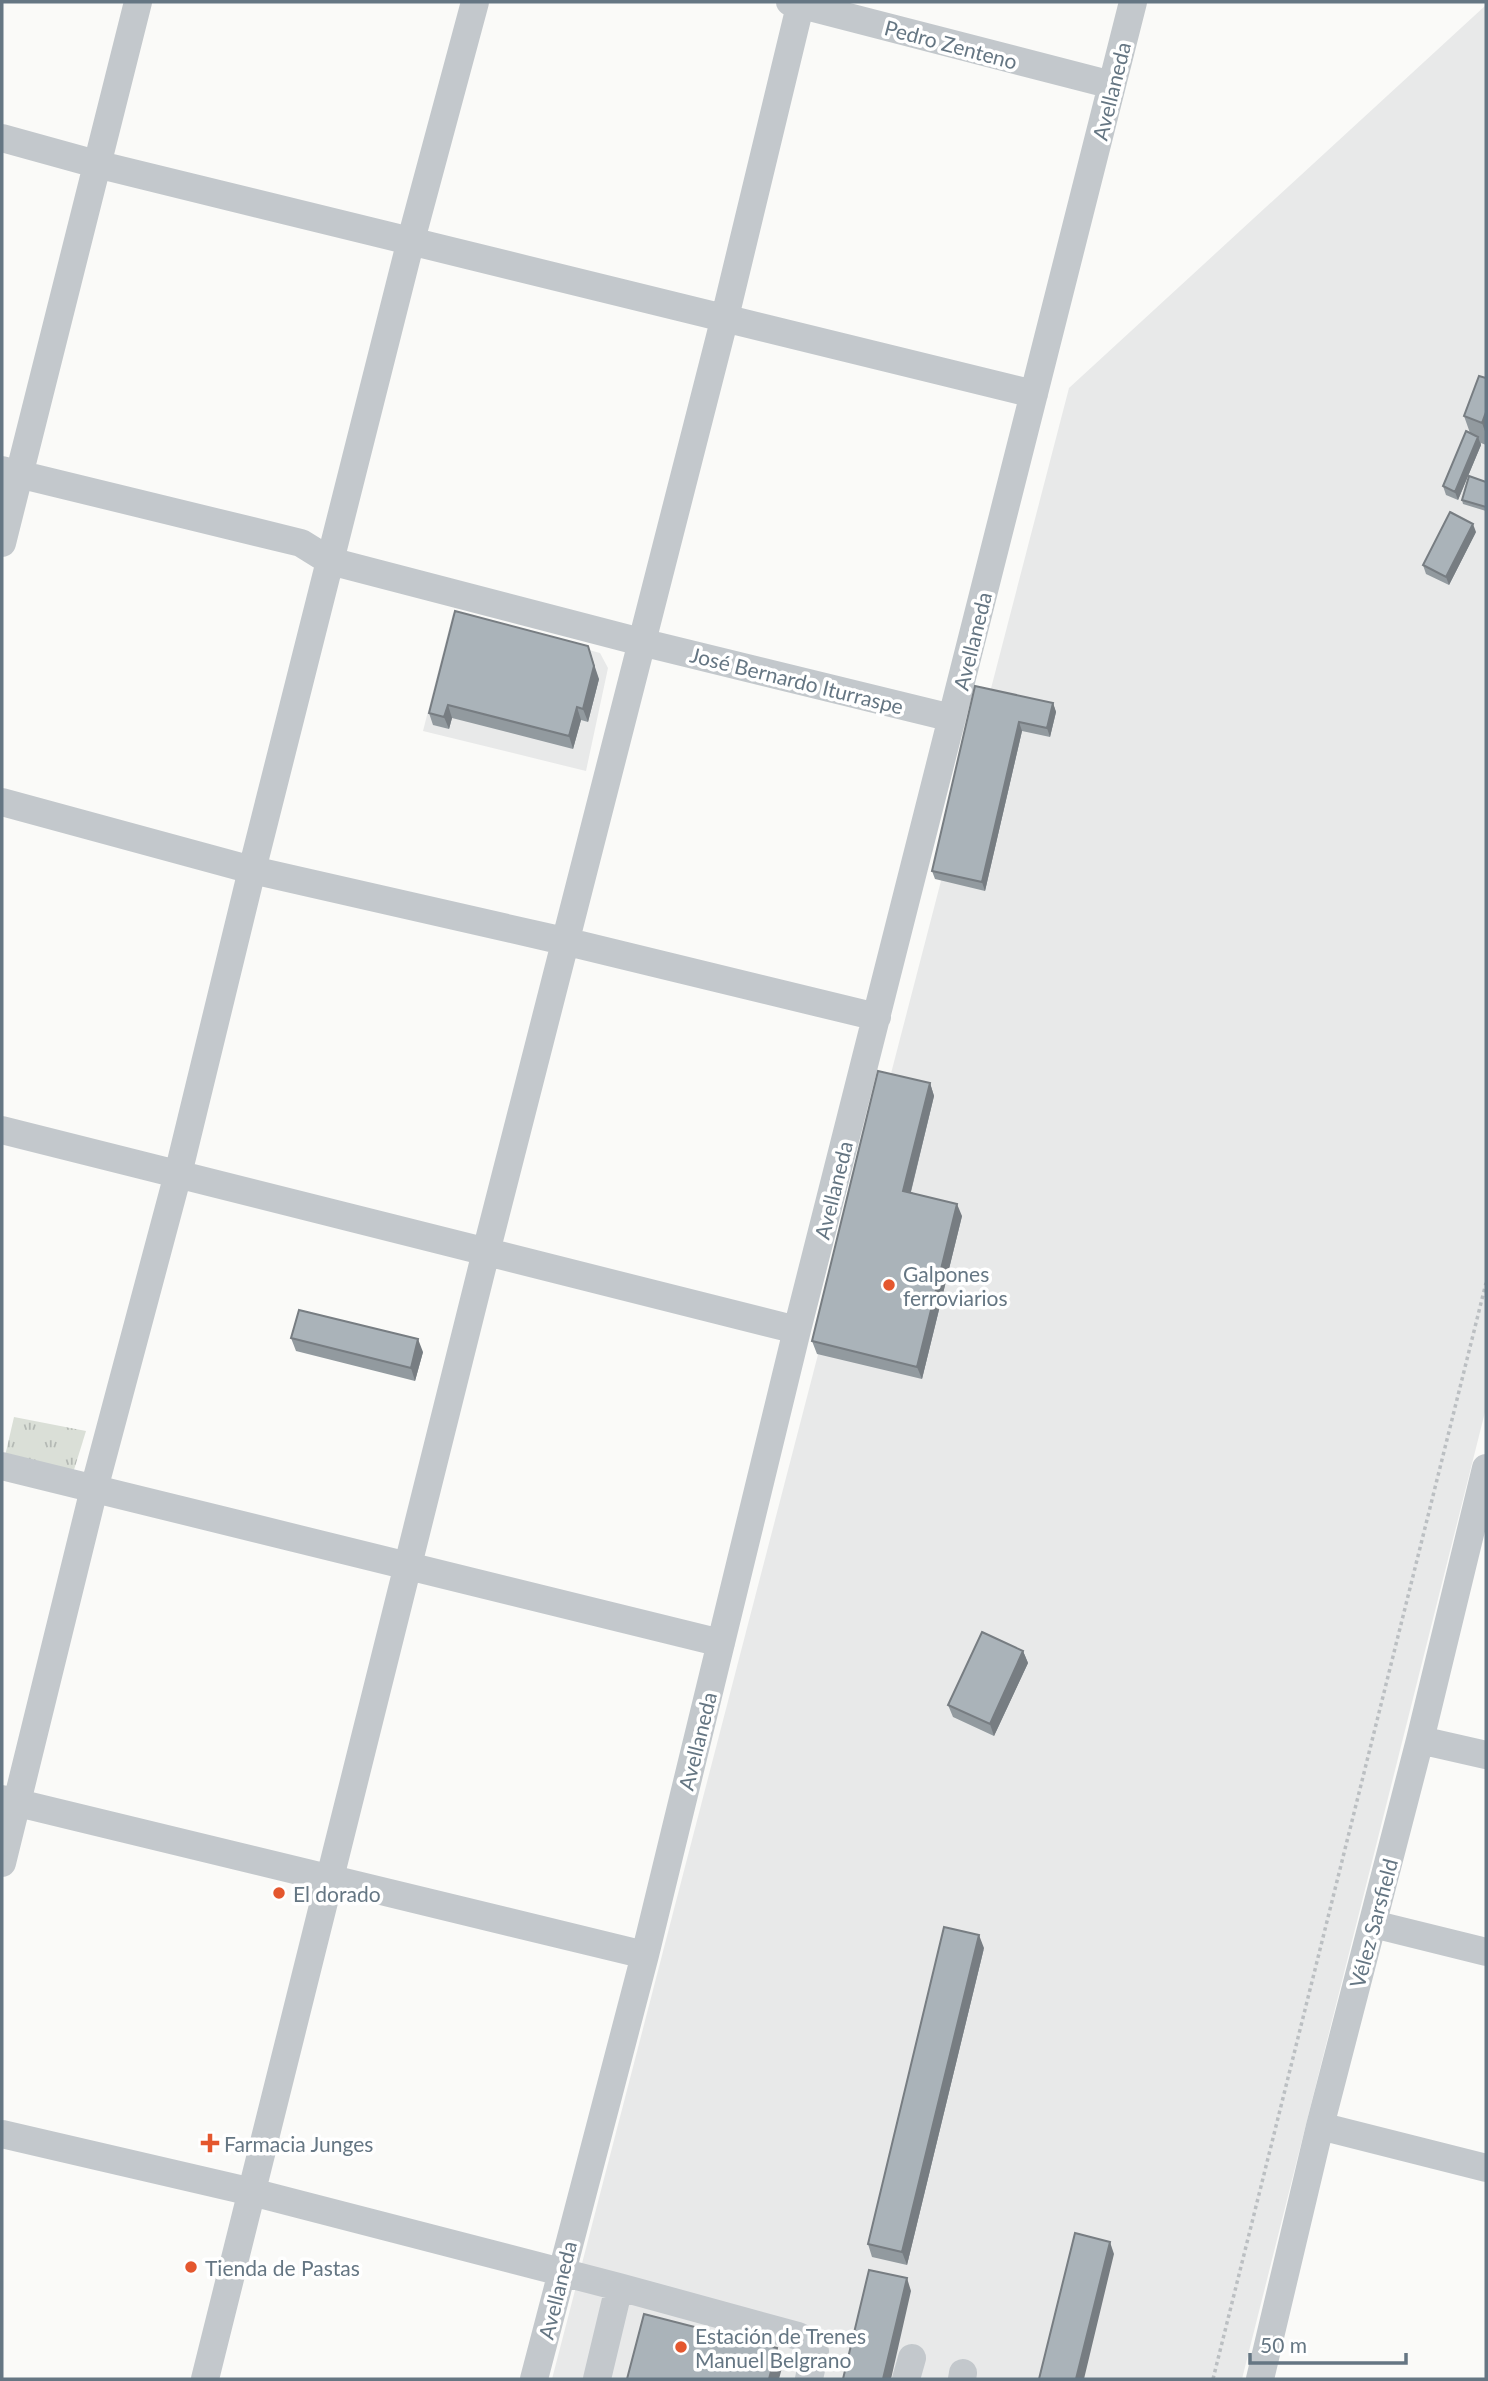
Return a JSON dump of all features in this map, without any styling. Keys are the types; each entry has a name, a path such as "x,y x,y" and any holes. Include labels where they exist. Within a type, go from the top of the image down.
{"street":[{"path":"2,543 11,472 138,2"},
{"path":"2,1863 9,1801 178,1174 411,240 475,2"},
{"name":"Avellaneda","path":"534,2379 645,1955 797,1330 1133,2"},
{"path":"205,2379 564,941 724,317 797,3"},
{"name":"Pedro Zenteno","path":"797,3 1112,85"},
{"path":"2,138 96,164 1034,394"},
{"name":"José Bernardo Iturraspe","path":"11,472 301,542 330,561 641,642 953,718"},
{"path":"2,802 252,870 564,941 877,1017"},
{"path":"2,1130 797,1330"},
{"path":"2,1466 721,1643"},
{"name":"Vélez Sarsfield","path":"1260,2379 1320,2126 1420,1740 1486,1471"},
{"path":"1420,1740 1486,1755"},
{"path":"9,1801 645,1955"},
{"path":"1373,1924 1486,1952"},
{"path":"1320,2126 1486,2168"},
{"path":"2,2134 252,2192 798,2336 816,2351 809,2379"},
{"path":"597,2379 619,2287"}],"path":[{"path":"1213,2379 1486,1283"}],"shaded area":[{"path":"1486,5 1486,1408 1242,2379 552,2379 1069,388"},
{"path":"453,613 600,653 608,668 586,771 423,731"}],"green space":[{"path":"14,1417 86,1431 73,1473 5,1456"}],"building":[{"path":"1479,376 1486,378 1486,412 1482,423 1464,416"},
{"path":"1466,431 1478,437 1455,492 1443,486"},
{"path":"1469,476 1486,482 1486,507 1462,500"},
{"path":"1450,512 1473,524 1446,577 1423,565"},
{"path":"455,611 588,646 594,666 583,709 577,707 569,736 448,705 444,717 429,713"},
{"path":"975,686 1053,703 1047,728 1019,722 982,882 932,871"},
{"name":"Galpones ferroviarios","path":"878,1071 930,1083 903,1191 957,1204 917,1367 812,1341"},
{"path":"299,1310 418,1339 411,1368 291,1338"},
{"path":"982,1632 1023,1651 990,1724 948,1705"},
{"path":"944,1927 979,1935 902,2252 868,2244"},
{"path":"1075,2233 1110,2242 1076,2379 1039,2379"},
{"path":"869,2270 907,2278 883,2379 843,2379"},
{"name":"Estación de Trenes Manuel Belgrano","path":"644,2314 777,2348 769,2379 627,2379"}],"place":[{"name":"Galpones ferroviarios","path":"889,1285"},
{"name":"El dorado","path":"279,1893"},
{"name":"Farmacia Junges","path":"210,2143"},
{"name":"Tienda de Pastas","path":"191,2267"},
{"name":"Estación de Trenes Manuel Belgrano","path":"681,2347"}]}
